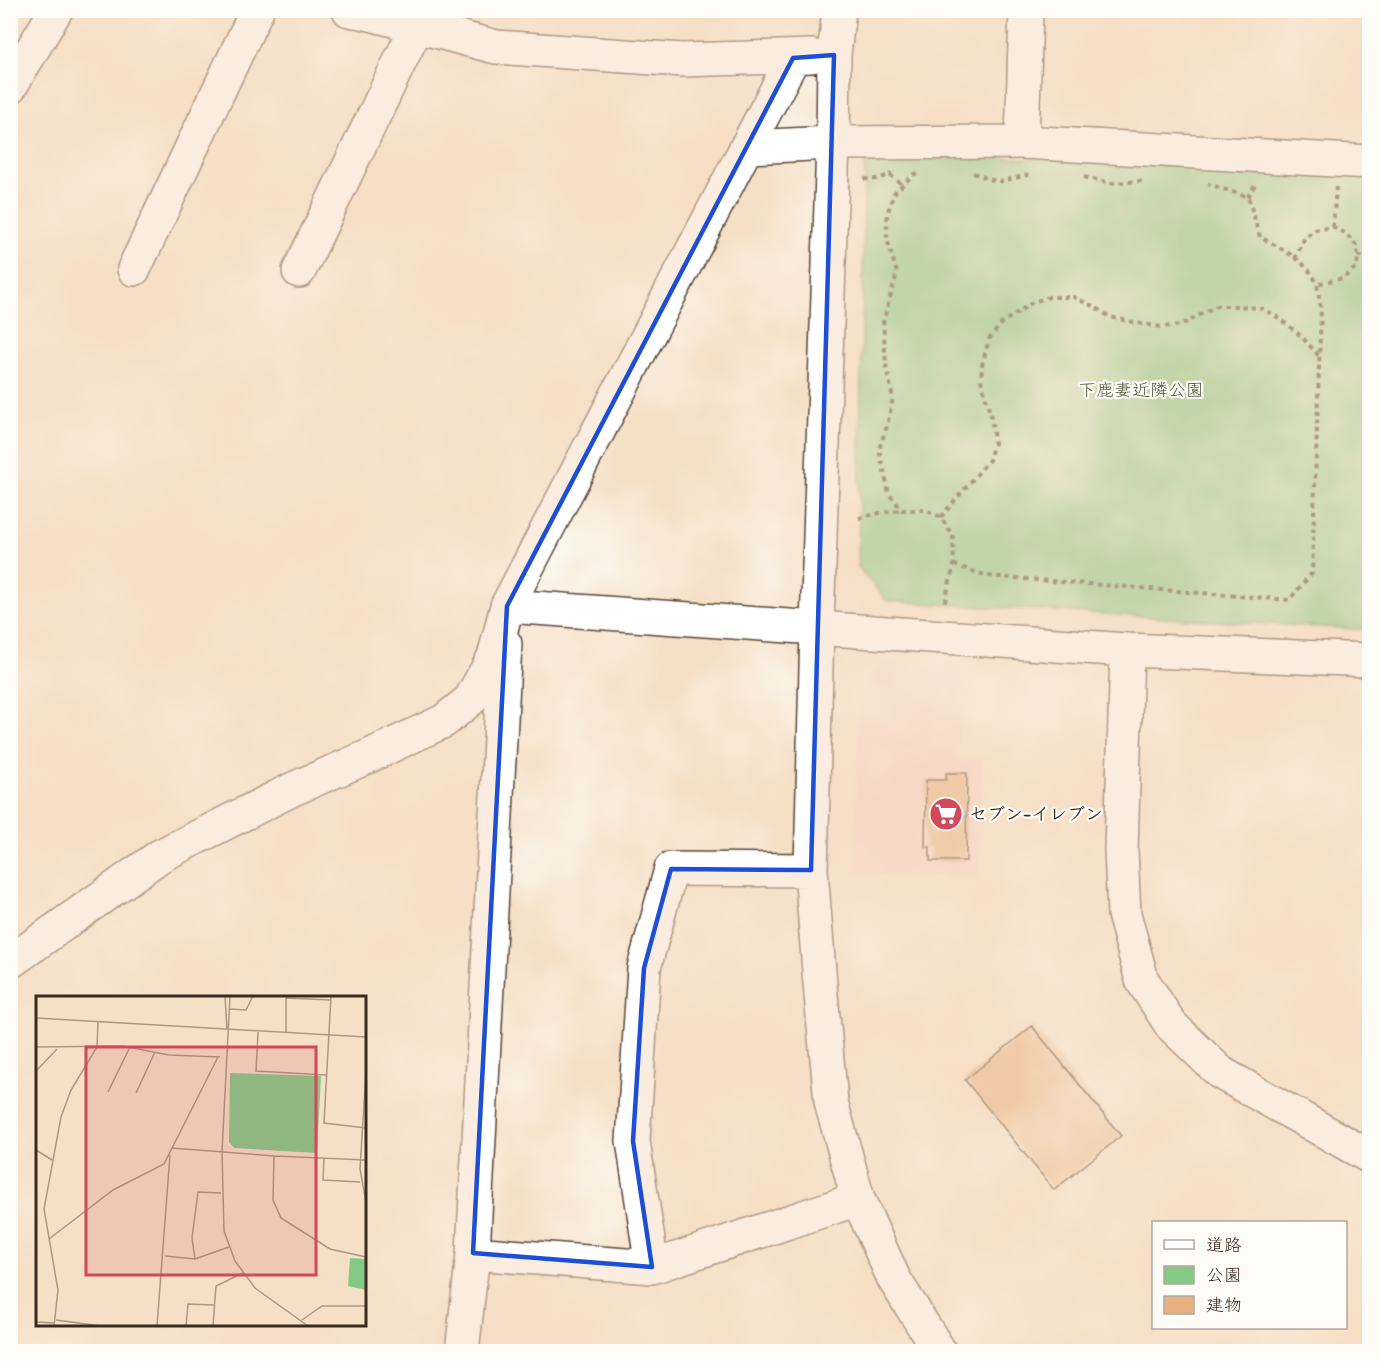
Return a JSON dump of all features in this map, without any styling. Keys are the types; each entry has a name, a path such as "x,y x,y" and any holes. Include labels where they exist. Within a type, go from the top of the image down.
{"street":[{"path":"10,87 56,10"},
{"path":"134,269 257,10"},
{"path":"349,10 496,47 682,60 834,55"},
{"path":"839,10 834,55 811,870 819,984 831,1102 858,1199 894,1279 940,1352"},
{"path":"1022,142 1026,10"},
{"path":"299,271 417,26"},
{"path":"10,962 160,856 293,789 444,721 470,700 494,657 507,606 793,58"},
{"path":"747,147 833,143 1022,142 1370,162"},
{"path":"507,606 1127,650 1370,660"},
{"path":"462,1352 473,1253 507,606"},
{"path":"1127,650 1121,861 1124,914 1142,980 1171,1025 1221,1073 1370,1157"},
{"path":"652,1267 633,1141 644,968 671,869 811,870"},
{"path":"473,1253 652,1267 858,1199"}],"path":[{"path":"967,171 998,182 1039,173"},
{"path":"902,510 889,494 879,449 893,398 886,365 883,322 897,273 887,239 887,215 894,193 913,175 922,172"},
{"path":"890,175 903,185"},
{"path":"1076,175 1111,183 1149,180"},
{"path":"954,565 988,576 1289,600 1312,573 1321,309 1317,284 1308,268 1260,237 1248,196 1203,183"},
{"path":"1333,227 1337,183"},
{"path":"1295,258 1305,237 1316,230 1333,227 1345,234 1356,245 1357,266 1344,278 1317,284"},
{"path":"1358,256 1370,256"},
{"path":"941,517 989,460 994,443 992,421 981,380 982,365 989,339 1002,323 1033,302 1049,297 1073,297 1110,317 1161,327 1181,325 1217,306 1263,309 1279,318 1301,336 1319,356"},
{"path":"859,518 902,510 925,510 941,517 953,537 954,565 944,605"}],"highlighted area":[{"path":"834,55 811,870 671,869 644,968 633,1141 652,1267 473,1253 507,606 793,58"}],"shaded area":[{"path":"886,661 962,667 957,757 982,759 979,876 854,874 859,691"}],"green space":[{"name":"下鹿妻近隣公園","path":"865,152 1369,173 1369,630 887,601 858,567"}],"building":[{"name":"セブン-イレブン","path":"946,773 967,773 966,861 930,861 930,847 925,847 926,780 946,780"},
{"path":"1032,1026 1121,1136 1054,1190 965,1080"}],"place":[{"name":"セブン-イレブン","path":"946,814"}]}
